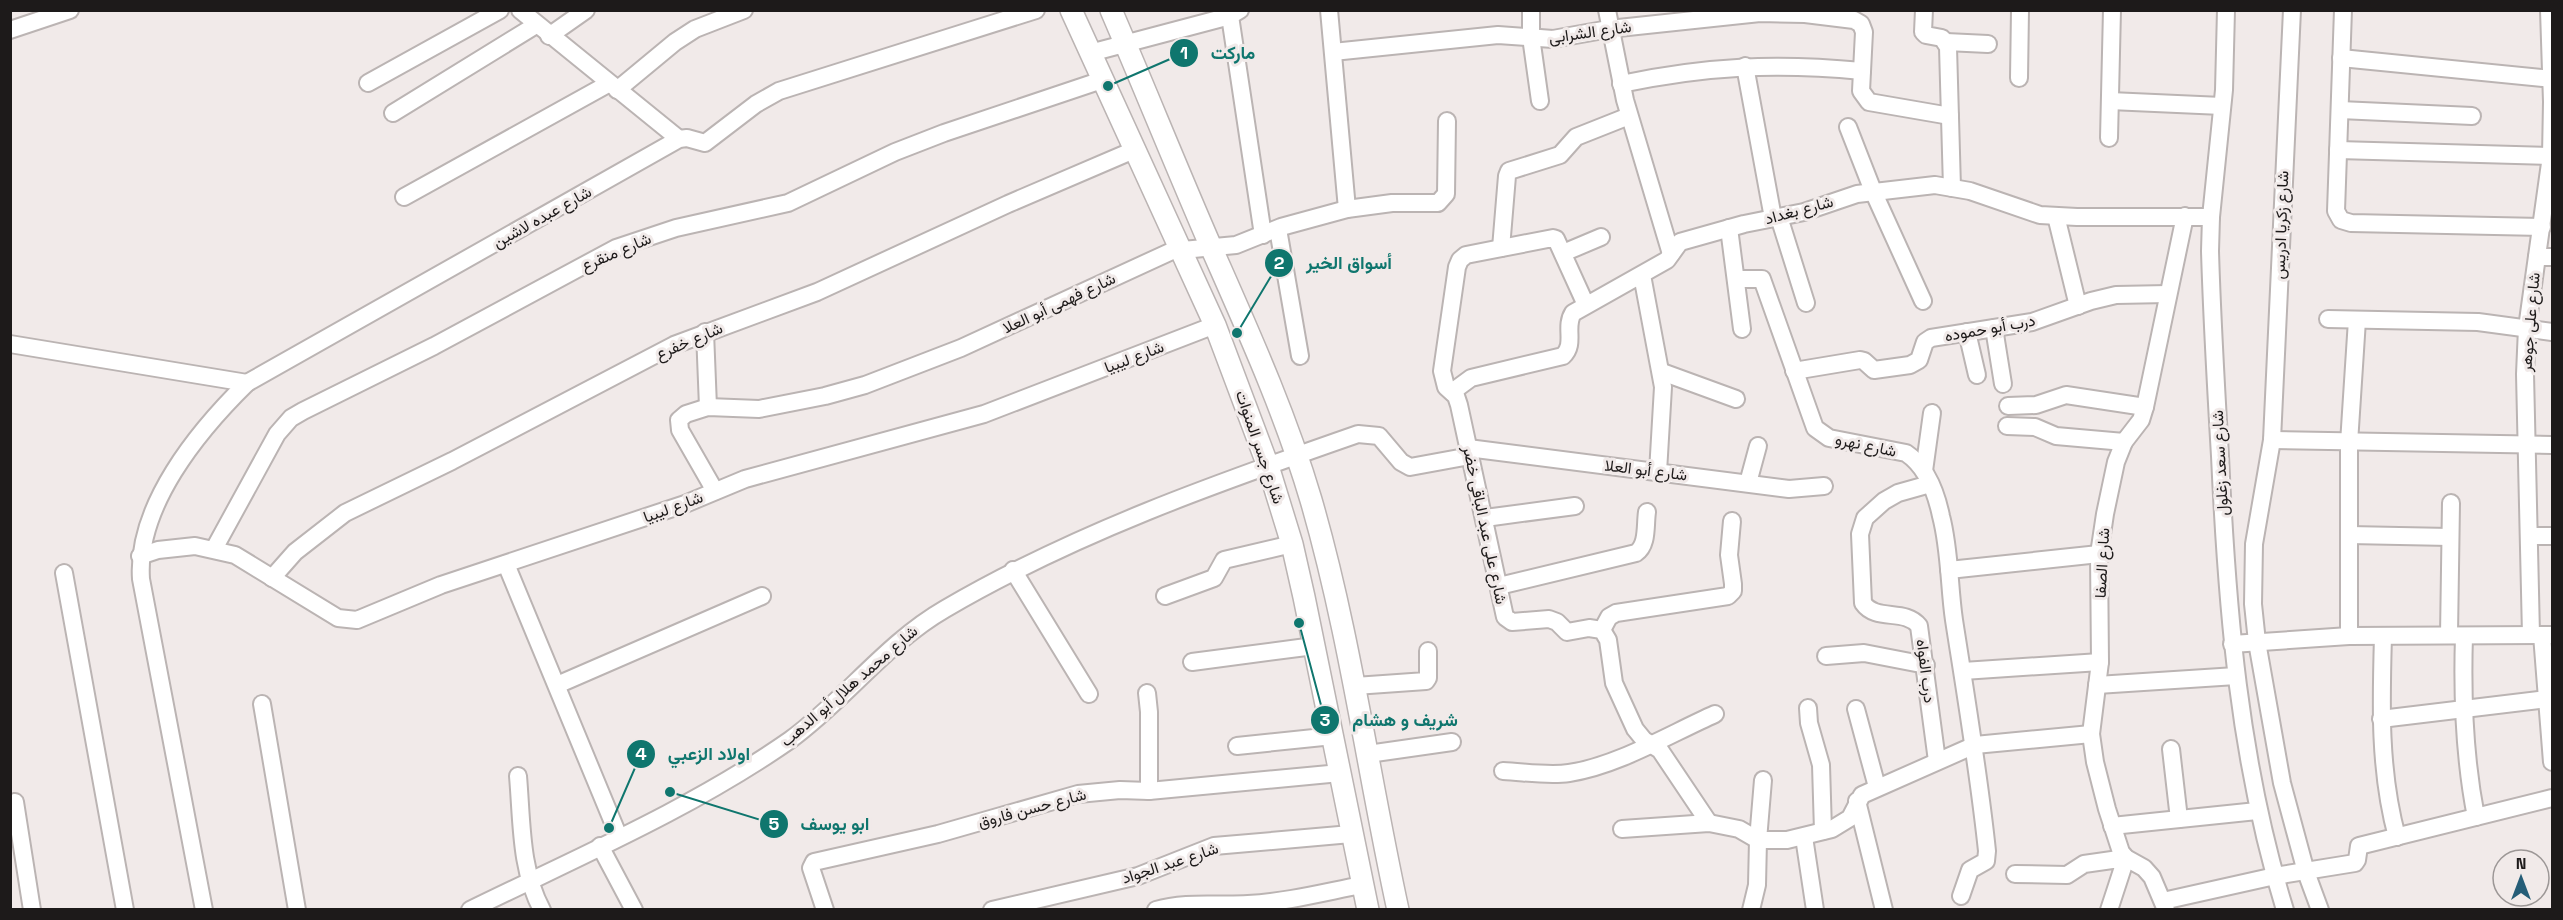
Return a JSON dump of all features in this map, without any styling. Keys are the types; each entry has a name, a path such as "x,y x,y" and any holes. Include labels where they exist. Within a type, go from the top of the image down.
{"street":[{"path":"10,30 70,10"},
{"path":"368,83 500,10"},
{"path":"520,10 549,36 679,139 687,138 705,143 756,104 779,91 1036,10"},
{"path":"549,36 586,10"},
{"path":"404,197 613,87 695,29 744,10"},
{"name":"شارع جسر المنوات","path":"1071,10 1215,325 1268,466 1292,544 1368,909"},
{"name":"شارع جسر المنوات","path":"1111,10 1268,375 1297,455 1326,555 1398,909"},
{"path":"1329,10 1347,209"},
{"path":"1531,10 1531,37 1540,101"},
{"path":"1607,10 1609,29 1629,116 1671,254"},
{"path":"1924,10 1923,32 1926,35 1943,40 1988,44"},
{"path":"2019,78 2020,10"},
{"path":"2109,138 2112,10"},
{"name":"شارع سعد زغلول","path":"2226,10 2222,106 2211,216 2212,303 2225,565 2236,676 2258,811 2285,909"},
{"name":"شارع زكريا ادريس","path":"2272,440 2292,10"},
{"path":"2343,10 2337,216 2345,223 2542,227"},
{"name":"شارع على جوهر","path":"2549,10 2552,79 2551,156 2542,227 2545,257 2527,328 2525,374 2530,536 2542,635 2553,762"},
{"path":"1090,53 1203,16 1235,13 1271,232 1300,356"},
{"name":"شارع الشرابى","path":"1333,52 1498,35 1553,39 1609,29 1760,13 1805,14 1854,20 1861,24 1864,32 1861,91 1869,102 1950,116"},
{"path":"393,113 536,25"},
{"path":"1943,40 1950,116 1952,188"},
{"path":"2341,58 2552,79"},
{"path":"1621,84 1669,74 1745,66 1813,66 1862,71"},
{"path":"1745,66 1776,218 1806,303"},
{"name":"شارع منقرع","path":"214,549 278,434 291,418 303,411 434,346 616,248 676,228 788,203 895,152 944,133 1102,80"},
{"path":"2110,101 2222,106"},
{"path":"2340,110 2472,116"},
{"path":"1501,248 1509,171 1560,155 1576,137 1629,116"},
{"name":"شارع فهمى أبو العلا","path":"715,491 678,423 686,414 708,407 759,409 825,396 865,385 961,348 1166,253 1236,245 1347,209 1392,203 1438,203 1444,200 1446,194 1447,121"},
{"path":"1848,127 1873,191 1923,301"},
{"name":"شارع عبده لاشين","path":"140,556 151,520 181,460 201,432 247,383 679,139"},
{"name":"شارع خفرع","path":"272,578 295,552 345,513 452,461 666,349 705,332 817,292 1008,204 1134,150"},
{"path":"2338,150 2551,156"},
{"name":"شارع بغداد","path":"1452,392 1471,378 1563,356 1570,344 1570,318 1577,310 1667,260 1680,242 1873,191 1935,185 1970,191 2022,210 2056,216 2211,216"},
{"path":"2056,216 2078,306"},
{"name":"شارع الصفا","path":"2126,858 2112,826 2095,762 2091,734 2100,662 2099,554 2116,462 2124,442 2141,420 2145,407 2185,216"},
{"path":"1729,228 1742,329"},
{"path":"1586,305 1563,253 1601,237"},
{"name":"شارع على عبد الباقى خضر","path":"1563,253 1559,242 1553,238 1466,255 1457,263 1442,370 1443,380 1459,405 1505,617 1509,621 1549,619 1557,622 1567,632 1589,628 1602,630"},
{"path":"1642,275 1662,372 1664,402 1659,472"},
{"name":"شارع نهرو","path":"1736,279 1762,279 1810,417 1821,434 1829,438 1906,453 1916,460 1927,477"},
{"name":"درب أبو حموده","path":"1794,371 1860,360 1874,370 1910,365 1919,360 1925,342 1931,338 2032,322 2116,295 2168,294"},
{"path":"2328,319 2478,322 2553,332"},
{"path":"2349,636 2349,443 2357,320"},
{"name":"شارع ليبيا","path":"140,556 176,547 214,549 235,555 338,618 347,621 357,620 441,585 686,504 715,491 776,470 984,414 1215,325"},
{"path":"1994,328 2003,384"},
{"path":"705,332 708,407"},
{"path":"1967,332 1977,375"},
{"path":"10,344 247,383"},
{"path":"1662,372 1736,399"},
{"path":"2008,406 2036,405 2066,395 2145,407"},
{"path":"1932,413 1927,477 1941,515 1975,745 1987,858 1983,863 1971,868 1961,896"},
{"path":"2007,426 2035,427 2056,436 2124,442"},
{"path":"1297,455 1358,434 1371,433 1379,436 1401,462 1410,467 1469,452"},
{"path":"2320,909 2306,872 2277,756 2257,642 2252,571 2254,544 2272,440 2553,445"},
{"path":"1748,483 1758,446"},
{"name":"شارع أبو العلا","path":"1469,452 1793,489 1811,485 1824,486"},
{"name":"شارع محمد هلال أبو الدهب","path":"470,909 619,837 729,780 790,740 820,716 908,634 945,609 1012,570 1114,525 1297,455"},
{"name":"درب الفواه","path":"1927,477 1884,501 1866,518 1860,534 1863,603 1870,611 1910,617 1922,632 1937,760"},
{"path":"2451,503 2450,537 2465,754 2476,817"},
{"path":"1485,518 1575,506"},
{"path":"1499,586 1636,553 1643,547 1647,512"},
{"path":"1709,823 1660,750 1638,735 1614,683 1608,640 1602,630 1608,617 1616,613 1728,596 1733,591 1729,555 1732,521"},
{"path":"2349,536 2450,537"},
{"path":"2530,536 2553,536"},
{"path":"1165,596 1214,578 1224,560 1292,544"},
{"path":"1949,570 2099,554"},
{"path":"140,556 141,579 204,909"},
{"path":"506,564 619,837"},
{"path":"1012,570 1089,694"},
{"path":"64,573 125,909"},
{"path":"557,685 762,596"},
{"path":"2232,644 2349,636 2542,635"},
{"path":"2383,636 2381,719 2388,804 2397,837"},
{"path":"1192,662 1314,646"},
{"path":"1354,686 1426,681 1428,651"},
{"path":"1826,656 1864,653 1926,665"},
{"path":"1963,671 2100,662"},
{"path":"2097,685 2236,676"},
{"path":"1147,693 1149,791"},
{"path":"2381,719 2547,699"},
{"path":"262,704 297,909"},
{"path":"1808,708 1809,723 1821,765 1822,831"},
{"path":"1856,709 1877,787"},
{"path":"1503,771 1565,773 1588,769 1610,762 1715,714"},
{"path":"1622,829 1709,823 1726,825 1758,840 1773,842 1804,837 1832,829 1850,818 1857,801 1877,787 1975,745 2091,734"},
{"path":"1237,746 1332,736"},
{"path":"1368,754 1452,742"},
{"path":"2171,749 2179,819"},
{"name":"شارع حسن فاروق","path":"825,909 811,868 814,862 938,834 1078,794 1120,790 1149,791 1340,773"},
{"path":"518,776 529,881 542,909"},
{"path":"1751,909 1757,885 1763,780"},
{"path":"2015,874 2067,875 2084,864 2126,858 2148,872 2164,905 2275,876 2355,863 2359,846 2553,798"},
{"path":"1857,801 1884,909"},
{"path":"15,802 17,859 32,909"},
{"path":"2112,826 2258,811"},
{"name":"شارع عبد الجواد","path":"992,909 1138,876 1214,846 1351,834"},
{"path":"1804,837 1815,909"},
{"path":"600,846 634,909"},
{"path":"2109,909 2126,858"},
{"path":"1156,909 1187,904 1229,905 1270,902 1362,885"}],"place":[{"name":"ماركت","path":"1108,86"},
{"name":"أسواق الخير","path":"1237,333"},
{"name":"شريف و هشام","path":"1299,623"},
{"name":"ابو يوسف","path":"670,792"},
{"name":"اولاد الزعبي","path":"609,828"}]}
